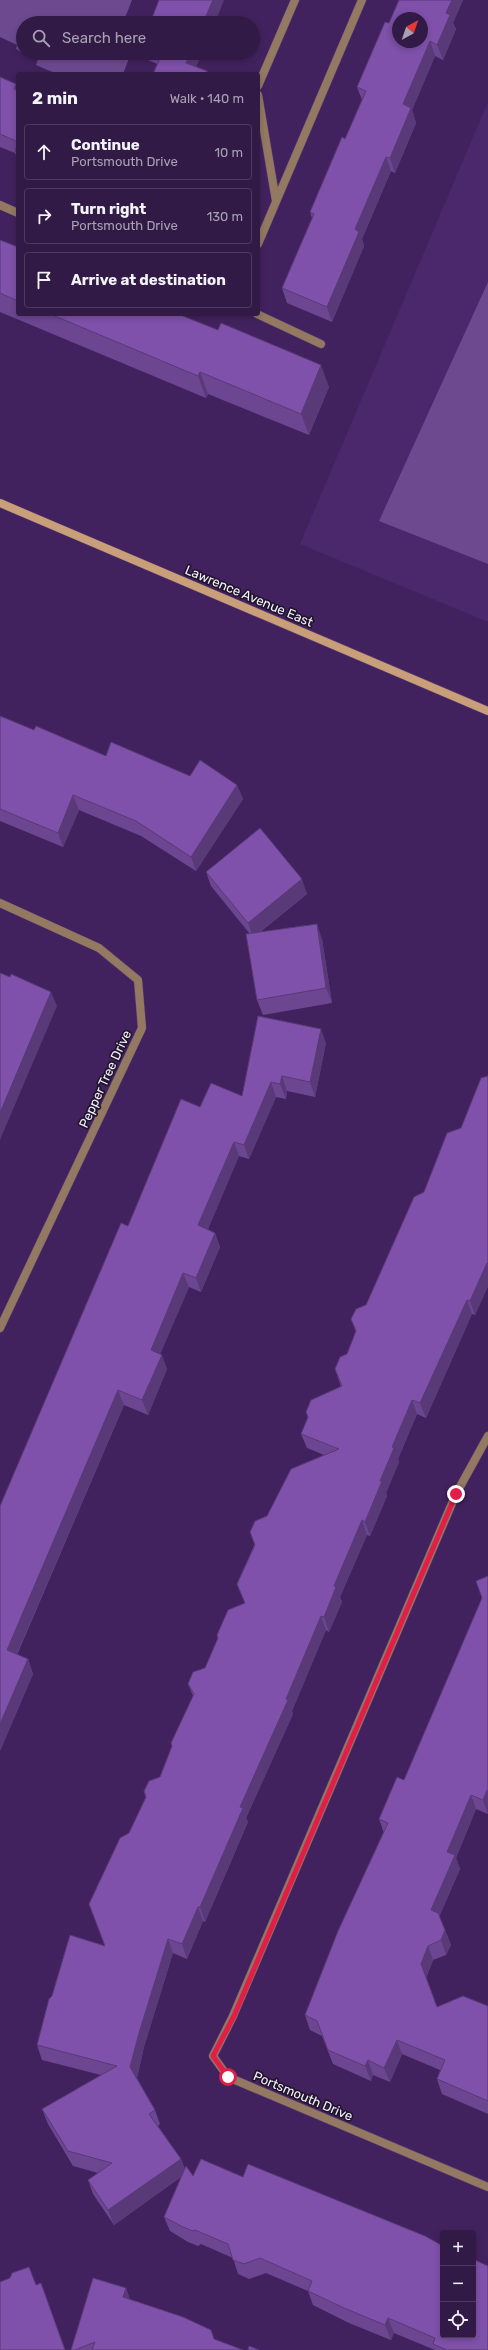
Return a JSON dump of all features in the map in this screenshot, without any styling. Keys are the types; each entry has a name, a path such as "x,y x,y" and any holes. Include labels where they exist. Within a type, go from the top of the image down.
{"main road":[{"name":"Lawrence Avenue East","path":"0,503 488,711"}],"street":[{"path":"260,81 295,0"},
{"path":"260,239 362,0"},
{"path":"260,107 276,202"},
{"path":"0,205 16,212"},
{"path":"260,315 321,344"},
{"name":"Pepper Tree Drive","path":"0,903 99,948 138,980 142,1028 0,1328"},
{"name":"Portsmouth Drive","path":"488,1436 456,1494 234,2016 213,2056 228,2077 488,2187"}],"shaded area":[{"path":"0,0 132,0 126,16 16,16 16,45 0,37"},
{"path":"38,60 128,60 124,72 52,72 36,65"},
{"path":"488,102 488,622 300,544"},
{"path":"488,282 488,564 379,521"}],"building":[{"path":"159,0 213,0 206,16 153,16"},
{"path":"399,0 452,0 446,13 450,15 437,45 430,41 428,46 428,12 394,12"},
{"path":"392,16 392,48 427,48 403,104 411,108 390,158 386,157 355,229 359,232 327,307 282,288 314,214 310,212 342,137 345,139 366,91 357,87 385,22 389,23"},
{"path":"159,60 188,60 186,63 207,71 207,72 154,72"},
{"path":"0,77 16,84 14,89 16,90 16,141 0,134"},
{"path":"0,240 16,246 16,300 0,293"},
{"path":"55,316 183,316 218,330 221,323 321,365 301,414 200,372 198,376"},
{"path":"0,716 34,730 36,726 106,756 111,742 190,776 200,760 237,785 191,857 136,821 73,795 58,833 0,809"},
{"path":"260,828 302,879 248,923 206,872"},
{"path":"317,924 326,988 257,1000 246,934"},
{"path":"0,973 10,977 11,974 51,992 0,1113"},
{"path":"258,1016 321,1029 310,1082 282,1076 280,1084 271,1082 244,1145 234,1142 198,1225 215,1233 196,1278 183,1273 151,1350 162,1355 142,1400 118,1390 7,1650 28,1659 0,1724 0,1506 121,1223 128,1226 181,1099 200,1107 211,1083 242,1096"},
{"path":"488,1076 488,1264 487,1263 470,1301 467,1300 420,1403 412,1400 392,1447 394,1448 365,1522 362,1520 334,1586 336,1587 324,1617 321,1616 286,1699 288,1700 240,1807 243,1808 200,1907 198,1907 182,1944 168,1939 130,2067 155,2110 149,2114 181,2159 108,2210 88,2180 112,2163 68,2151 42,2109 117,2066 37,2045 49,1999 52,1996 70,1935 105,1946 89,1904 120,1838 129,1833 146,1797 144,1791 149,1781 160,1777 172,1746 171,1743 194,1694 188,1684 193,1672 205,1668 228,1610 245,1603 237,1584 255,1545 250,1532 255,1521 267,1516 291,1469 339,1449 301,1434 308,1417 306,1412 311,1400 342,1386 335,1369 340,1357 347,1354 356,1331 351,1319 356,1309 366,1305 414,1197 424,1192 447,1133 461,1128 481,1078"},
{"path":"488,1576 488,1790 483,1800 471,1795 447,1852 455,1855 431,1910 438,1913 445,1930 441,1940 428,1946 421,1964 437,2007 463,1996 488,2006 488,2101 437,2079 445,2060 397,2040 384,2068 368,2060 365,2066 328,2050 317,2021 305,2015 338,1931 388,1823 379,1819 397,1777 404,1780 482,1598 476,1581"},
{"path":"201,2159 243,2177 248,2164 425,2236 440,2244 440,2338 476,2338 476,2260 488,2266 488,2350 447,2350 433,2344 435,2338 388,2318 385,2325 308,2291 312,2281 260,2258 244,2264 233,2260 228,2244 195,2230 193,2231 183,2227 164,2217 186,2166 193,2176"},
{"path":"29,2267 36,2285 41,2283 65,2350 0,2350 0,2282 10,2278 12,2273"},
{"path":"93,2278 126,2288 123,2297 183,2317 211,2330 214,2339 243,2350 92,2350 95,2342 75,2350 71,2350"},
{"path":"249,2346 259,2350 248,2350"}],"route":[{"path":"228,2077 213,2056 234,2016 456,1494"}]}
